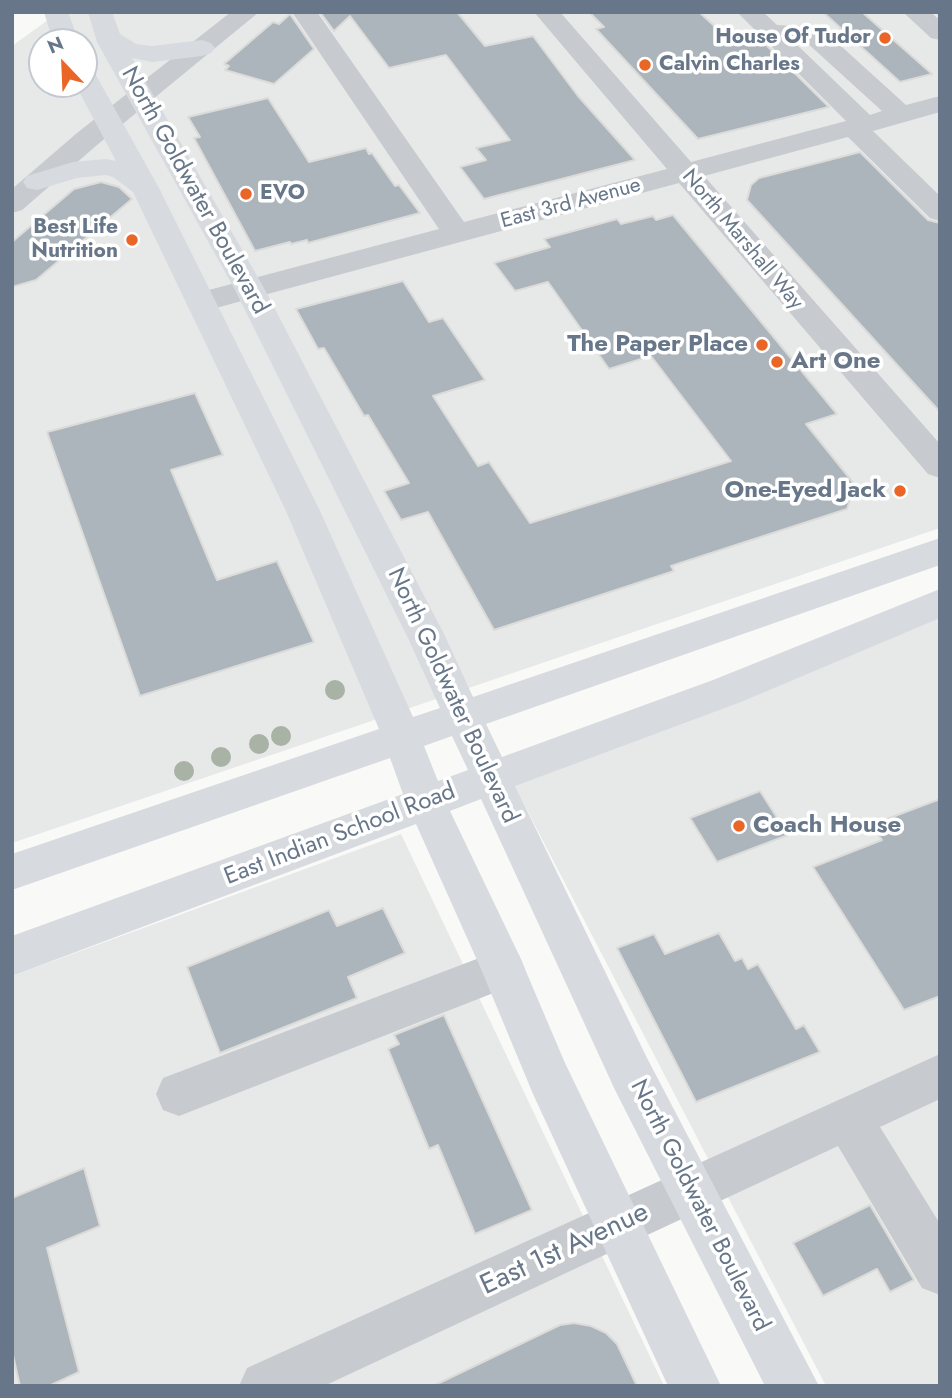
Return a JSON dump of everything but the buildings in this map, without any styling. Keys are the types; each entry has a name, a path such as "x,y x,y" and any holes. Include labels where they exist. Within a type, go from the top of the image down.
{"main road":[{"name":"North Goldwater Boulevard","path":"100,12 109,38 249,288 426,636 583,976 690,1192 793,1386"},
{"path":"109,38 129,50 152,54 202,48"},
{"name":"North Goldwater Boulevard","path":"96,98 145,188 303,511 401,736 426,802 503,969 549,1078 695,1386"},
{"path":"37,182 73,170 106,167 123,171 145,188"},
{"path":"12,872 940,551"},
{"name":"East Indian School Road","path":"12,956 744,684 940,603"}],"street":[{"path":"12,204 110,121 247,12"},
{"path":"304,12 458,235"},
{"name":"North Marshall Way","path":"546,12 940,466"},
{"path":"749,12 940,212"},
{"path":"915,12 940,33"},
{"path":"771,33 812,33 901,115"},
{"name":"East 3rd Avenue","path":"201,302 940,104"},
{"path":"179,1094 503,969"},
{"name":"East 1st Avenue","path":"265,1386 940,1076"},
{"path":"848,1119 940,1270"}],"shaded area":[{"path":"59,12 940,12 940,528 12,843 12,46 28,34 28,98 98,98 98,28 37,28"},
{"path":"940,611 940,1386 826,1386 514,785"},
{"path":"401,834 664,1386 12,1386 12,976"}],"place":[{"name":"House Of Tudor","path":"885,38"},
{"name":"Calvin Charles","path":"645,65"},
{"name":"EVO","path":"246,194"},
{"name":"Best Life Nutrition","path":"132,240"},
{"name":"The Paper Place","path":"762,345"},
{"name":"Art One","path":"777,362"},
{"name":"One-Eyed Jack","path":"900,491"},
{"name":"Coach House","path":"739,826"}]}
